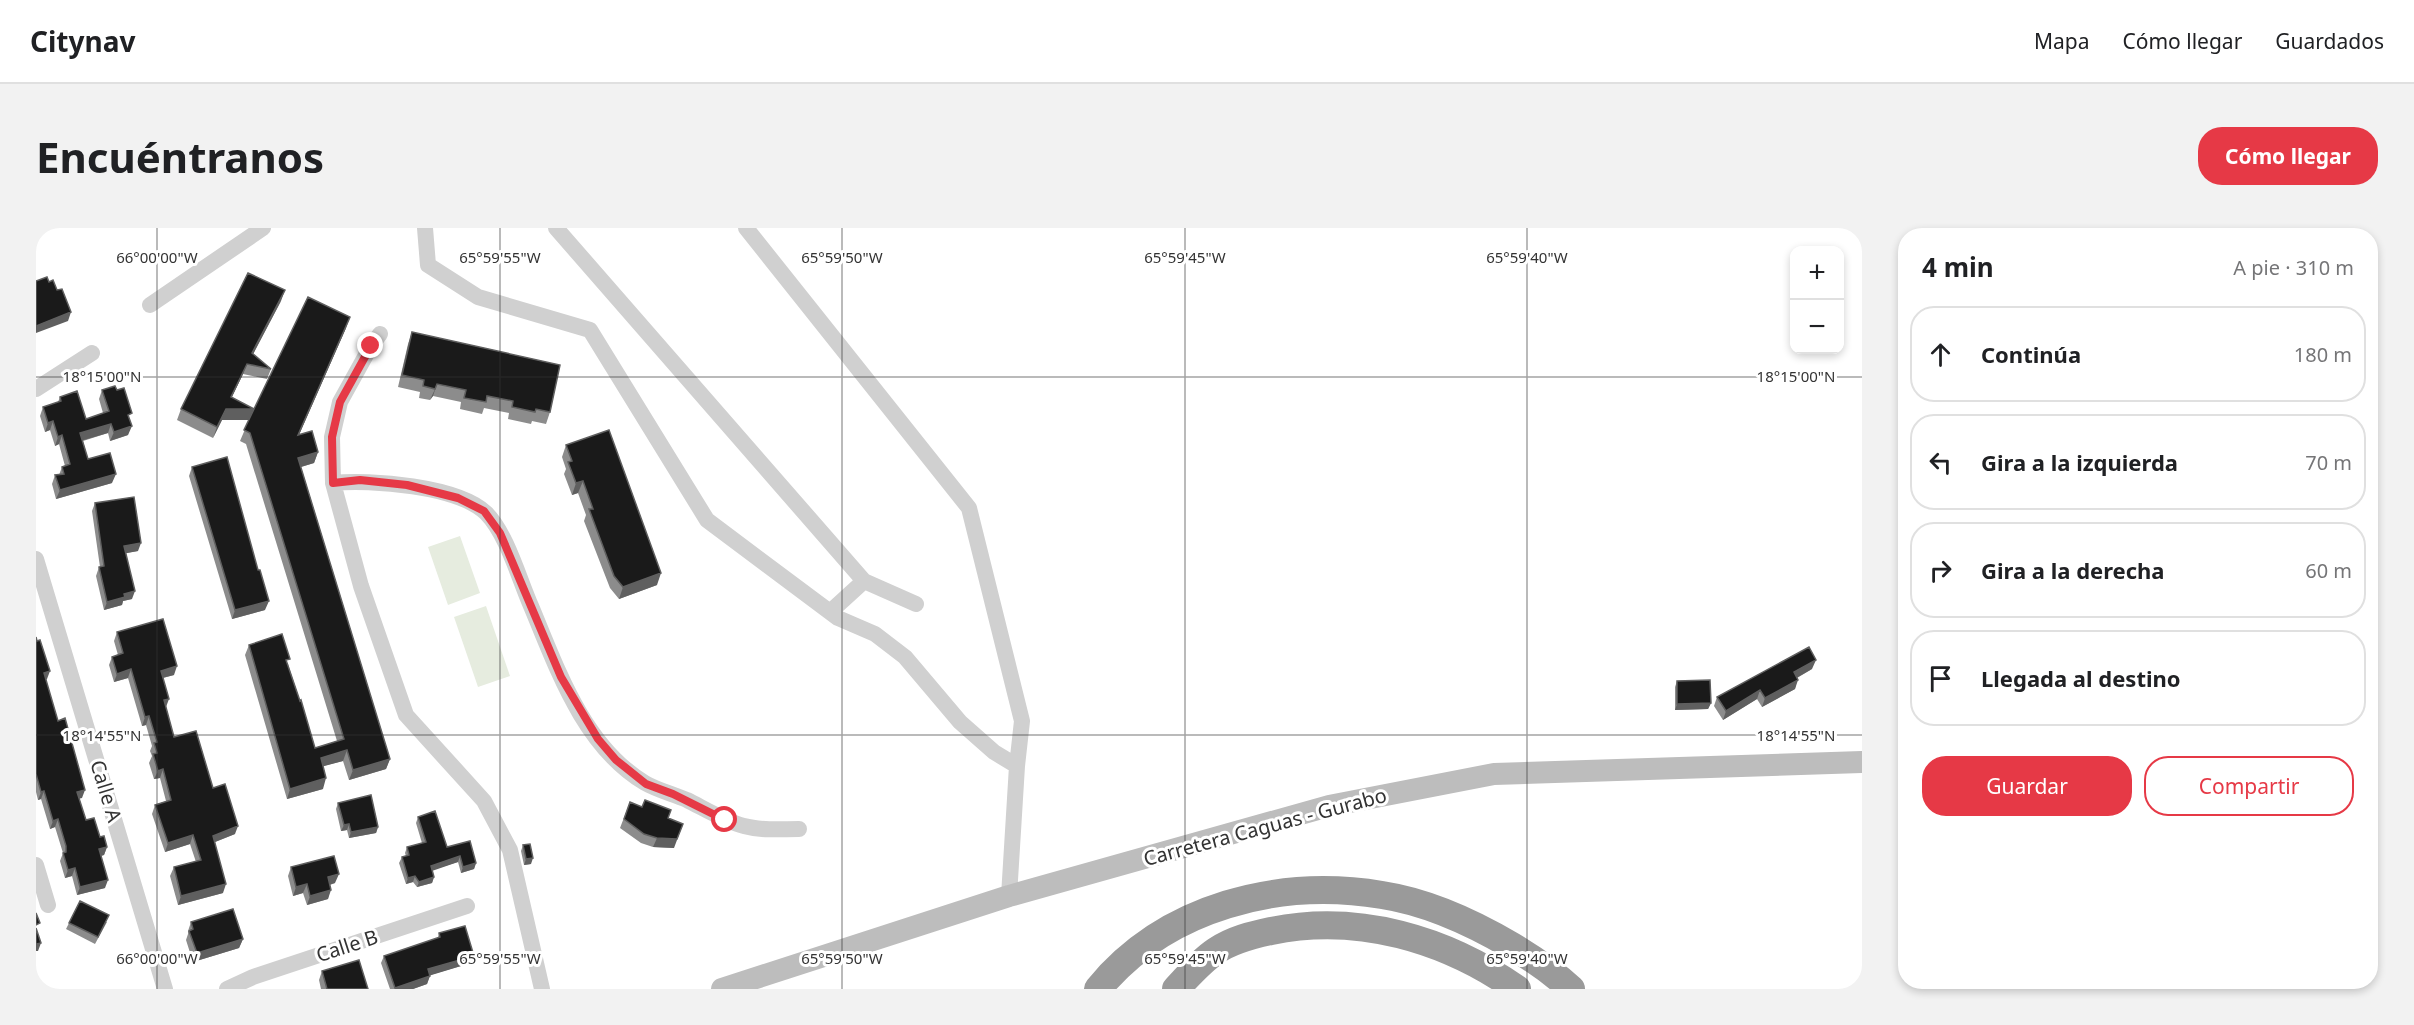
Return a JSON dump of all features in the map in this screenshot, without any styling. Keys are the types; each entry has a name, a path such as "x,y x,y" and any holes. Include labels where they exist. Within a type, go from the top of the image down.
{"highway":[{"path":"1098,989 1141,948 1193,916 1260,896 1297,891 1338,891 1382,895 1448,914 1518,949 1571,989"},
{"path":"1176,989 1196,967 1216,951 1234,942 1289,927 1319,925 1386,931 1423,940 1469,959 1517,989"}],"main road":[{"name":"Carretera Caguas - Gurabo","path":"722,989 1009,896 1329,806 1494,774 1862,762"}],"street":[{"path":"150,305 263,228"},
{"path":"425,228 428,265 478,297 590,330 707,520 838,618 875,634 905,657 960,722 994,752 1017,766"},
{"path":"556,228 864,581 916,604"},
{"path":"746,228 969,508 1022,721 1009,896"},
{"path":"380,334 340,402 332,437 333,483 361,586 406,715 484,801 510,850 542,989"},
{"path":"36,389 92,353"},
{"path":"333,483 360,480 407,485 458,498 484,511 500,533 561,677 583,716 616,760 646,784 673,794 725,820 762,829 799,829"},
{"name":"Calle A","path":"36,559 165,989"},
{"path":"830,612 864,581"},
{"path":"36,865 48,904"},
{"name":"Calle B","path":"227,989 253,977 467,906"}],"shaded area":[{"path":"460,536 480,593 448,605 428,547"},
{"path":"486,606 510,676 478,687 454,617"}],"building":[{"path":"248,273 285,290 252,353 271,369 247,364 231,397 254,409 226,409 217,427 181,409"},
{"path":"47,277 49,282 53,280 57,290 62,289 71,312 36,326 36,281"},
{"path":"308,297 350,317 298,435 312,431 318,452 298,458 390,759 353,770 347,750 321,758 326,778 290,789 249,645 282,634 290,659 286,660 315,748 344,739 250,433 244,430"},
{"path":"412,332 560,365 550,412 536,409 535,412 512,407 513,401 487,396 486,402 464,398 466,390 437,384 435,389 423,386 424,380 402,375"},
{"path":"115,386 117,390 124,388 132,413 128,415 132,426 114,432 111,424 80,433 88,459 110,453 116,474 60,490 55,475 64,474 62,467 70,464 62,435 58,437 53,421 48,423 43,407 61,401 60,397 77,391 86,419 109,411 102,390"},
{"path":"609,430 661,573 623,587 614,576 589,509 593,509 583,481 576,483 568,462 572,461 566,445"},
{"path":"227,457 258,570 260,570 269,601 235,610 192,467"},
{"path":"134,497 141,543 124,546 135,591 124,594 125,597 107,602 99,567 104,566 95,503"},
{"path":"163,619 177,666 161,671 169,699 164,700 174,737 196,731 213,788 225,784 238,826 213,836 226,884 181,896 174,867 201,860 193,835 168,843 155,805 171,800 163,769 158,771 153,754 157,753 154,743 157,742 149,716 145,717 131,669 117,674 112,657 123,653 117,632"},
{"path":"36,637 37,641 40,640 50,671 44,673 58,721 65,718 85,790 77,792 86,820 94,818 100,837 104,836 107,847 99,849 108,880 80,887 75,868 68,870 63,853 66,852 66,846 58,819 53,821 36,774"},
{"path":"1809,647 1816,660 1794,672 1798,680 1765,698 1760,690 1726,711 1717,697"},
{"path":"1710,680 1711,703 1677,704 1677,681"},
{"path":"371,795 378,827 351,832 349,824 344,825 338,803"},
{"path":"645,800 671,810 668,818 683,824 677,839 657,838 644,834 624,819 630,802 642,807"},
{"path":"435,811 447,847 470,841 476,863 463,867 460,856 431,866 434,877 419,882 415,876 408,878 402,857 409,855 407,847 426,842 418,817"},
{"path":"530,844 533,858 526,859 523,845"},
{"path":"334,856 339,874 328,877 331,890 310,896 307,884 296,887 291,867"},
{"path":"80,901 109,915 98,937 69,923"},
{"path":"233,909 243,939 197,953 189,931 193,929 191,922"},
{"path":"36,913 40,923 36,925"},
{"path":"465,926 474,956 428,969 430,976 395,988 384,956 440,937 439,933"},
{"path":"36,928 41,943 36,944"},
{"path":"359,960 368,989 327,989 322,971"}],"route":[{"path":"371,346 340,402 332,437 333,483 360,480 407,485 458,498 484,511 500,533 561,677 598,739 616,760 646,784 673,794 725,820"}]}
